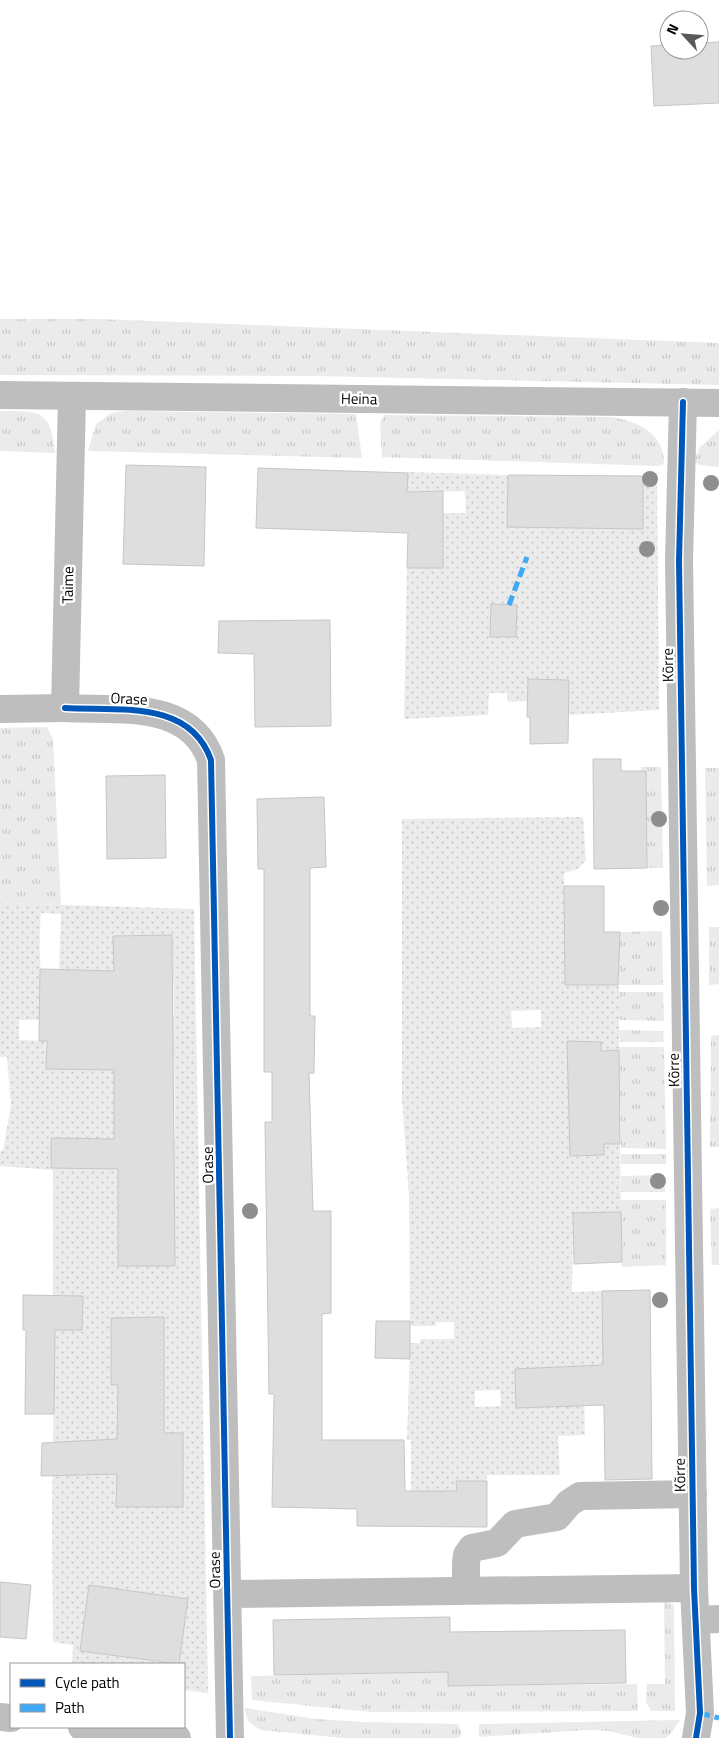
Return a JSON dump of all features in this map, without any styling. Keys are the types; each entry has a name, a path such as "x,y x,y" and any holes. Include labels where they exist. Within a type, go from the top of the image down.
{"street":[{"name":"Heina","path":"0,395 719,403"},
{"name":"Taime","path":"65,708 72,397"},
{"name":"Kõrre","path":"683,402 679,561 694,1588 707,1620 705,1723"},
{"path":"0,709 65,708"},
{"name":"Orase","path":"65,708 148,712 167,715 197,734 207,748 212,760 230,1738"},
{"path":"466,1590 467,1555 472,1548 497,1543 515,1524 557,1516 569,1503 580,1496 693,1494"},
{"path":"228,1594 694,1588"},
{"path":"91,1728 177,1738"}],"green space":[{"path":"0,319 98,319 719,343 719,385 314,376 0,375"},
{"path":"0,411 24,411 41,416 46,420 50,428 55,453 0,451"},
{"path":"126,411 356,414 362,458 88,451 96,424 111,413"},
{"path":"384,415 612,417 631,422 648,430 660,444 664,464 658,466 382,457 380,424"},
{"path":"719,430 719,467 699,465 694,461 700,447"},
{"path":"408,472 508,475 507,527 643,528 643,476 657,477 659,710 568,715 569,680 528,679 527,701 508,702 507,693 489,693 488,715 404,719 407,568 443,568 407,497","holes":["465,491 466,513 424,513 424,492","491,605 517,605 516,637 490,636"]},
{"path":"47,727 53,739 61,905 0,903 0,728"},
{"path":"641,767 661,767 663,868 647,868 646,771 641,771"},
{"path":"705,768 719,768 719,885 707,886"},
{"path":"583,817 586,860 578,869 564,873 566,985 619,985 619,1050 601,1051 601,1042 588,1042 587,1155 604,1155 604,1144 620,1144 621,1212 573,1213 572,1292 602,1291 604,1385 584,1387 585,1435 558,1436 560,1475 487,1475 487,1481 457,1481 457,1491 411,1491 411,1440 407,1440 410,1343 420,1343 420,1339 454,1339 454,1322 436,1322 436,1326 410,1326 409,1195 402,1100 402,819","holes":["541,1010 541,1027 512,1028 511,1011","566,1367 516,1408 515,1369","500,1390 501,1406 475,1407 475,1391"]},
{"path":"0,903 194,909 208,1693 185,1690 185,1663 179,1663 188,1599 90,1585 80,1651 169,1663 72,1663 73,1645 53,1642 54,1377 52,1330 82,1330 83,1296 53,1295 53,1170 0,1166 0,1151 3,1151 11,1105 7,1057 0,1057","holes":["41,913 61,914 59,969 75,970 46,1069 40,932","172,935 174,1015 115,1016 114,936","19,1020 44,1020 43,1041 19,1040","114,1059 174,1059 175,1138 115,1139","51,1138 86,1138 86,1168 51,1168","175,1188 175,1266 118,1266 118,1189","111,1318 164,1318 164,1385 111,1385","117,1433 183,1434 182,1507 117,1507"]},
{"path":"709,927 719,927 719,984 709,985"},
{"path":"662,931 663,985 619,985 619,932"},
{"path":"619,992 663,992 664,1021 619,1020"},
{"path":"619,1030 663,1031 664,1042 620,1042"},
{"path":"719,1035 719,1147 710,1147 711,1036"},
{"path":"619,1047 664,1047 666,1149 621,1148"},
{"path":"621,1154 666,1154 666,1164 621,1164"},
{"path":"664,1175 665,1192 621,1192 621,1176"},
{"path":"621,1200 666,1200 666,1265 622,1267"},
{"path":"719,1208 719,1265 712,1265 710,1209"},
{"path":"664,1600 674,1605 675,1711 651,1711 646,1702 647,1684 665,1684"},
{"path":"448,1672 448,1686 637,1684 638,1711 371,1712 252,1700 251,1676"},
{"path":"245,1708 317,1719 458,1724 462,1733 459,1738 343,1738 261,1730 249,1722"},
{"path":"679,1720 673,1731 666,1738 637,1738 609,1731 587,1730 479,1737 479,1724"}],"building":[{"path":"709,42 719,42 719,103 654,106 651,46 659,46 659,60 709,60"},
{"path":"126,465 206,467 204,566 123,564"},
{"path":"258,468 408,473 407,492 443,491 443,568 407,568 408,533 256,528"},
{"path":"508,475 643,476 643,529 507,527"},
{"path":"491,604 517,605 516,637 490,637"},
{"path":"330,620 331,726 255,727 254,654 218,653 219,621"},
{"path":"528,679 569,680 568,743 530,744 530,717 527,717"},
{"path":"593,759 621,759 621,771 646,771 647,868 594,869"},
{"path":"165,775 166,858 107,859 106,776"},
{"path":"324,797 326,867 310,868 310,1016 315,1016 314,1073 309,1073 313,1211 331,1211 331,1313 322,1314 322,1440 404,1440 405,1491 457,1491 456,1481 487,1481 487,1527 357,1526 357,1509 272,1507 274,1394 269,1394 265,1122 272,1122 272,1072 264,1072 264,869 258,869 257,799"},
{"path":"564,886 604,886 604,932 620,932 618,985 565,985"},
{"path":"172,935 175,1266 118,1266 118,1169 51,1168 51,1138 114,1139 114,1070 46,1069 47,1041 39,1041 40,969 114,971 113,936"},
{"path":"567,1041 601,1042 601,1051 619,1050 620,1144 604,1144 604,1155 570,1156"},
{"path":"621,1212 622,1262 574,1264 573,1213"},
{"path":"650,1290 652,1479 605,1480 604,1405 516,1408 515,1369 603,1365 602,1291"},
{"path":"23,1295 83,1296 82,1330 55,1330 54,1414 25,1414 26,1330 23,1330"},
{"path":"164,1317 164,1433 183,1433 183,1507 116,1507 117,1474 41,1476 42,1443 117,1439 118,1385 111,1385 111,1318"},
{"path":"376,1321 410,1321 410,1359 375,1358"},
{"path":"0,1582 31,1585 26,1639 0,1637"},
{"path":"89,1585 188,1599 179,1663 80,1651"},
{"path":"450,1617 450,1632 625,1630 626,1683 448,1686 448,1672 274,1675 273,1620"}],"marked path":[{"path":"509,605 527,557"},
{"path":"700,1713 719,1718"}],"cycle path":[{"path":"683,402 679,561 694,1588 700,1713 696,1738"},
{"path":"65,708 129,710 150,712 170,718 187,727 201,740 211,760 230,1738"}]}
